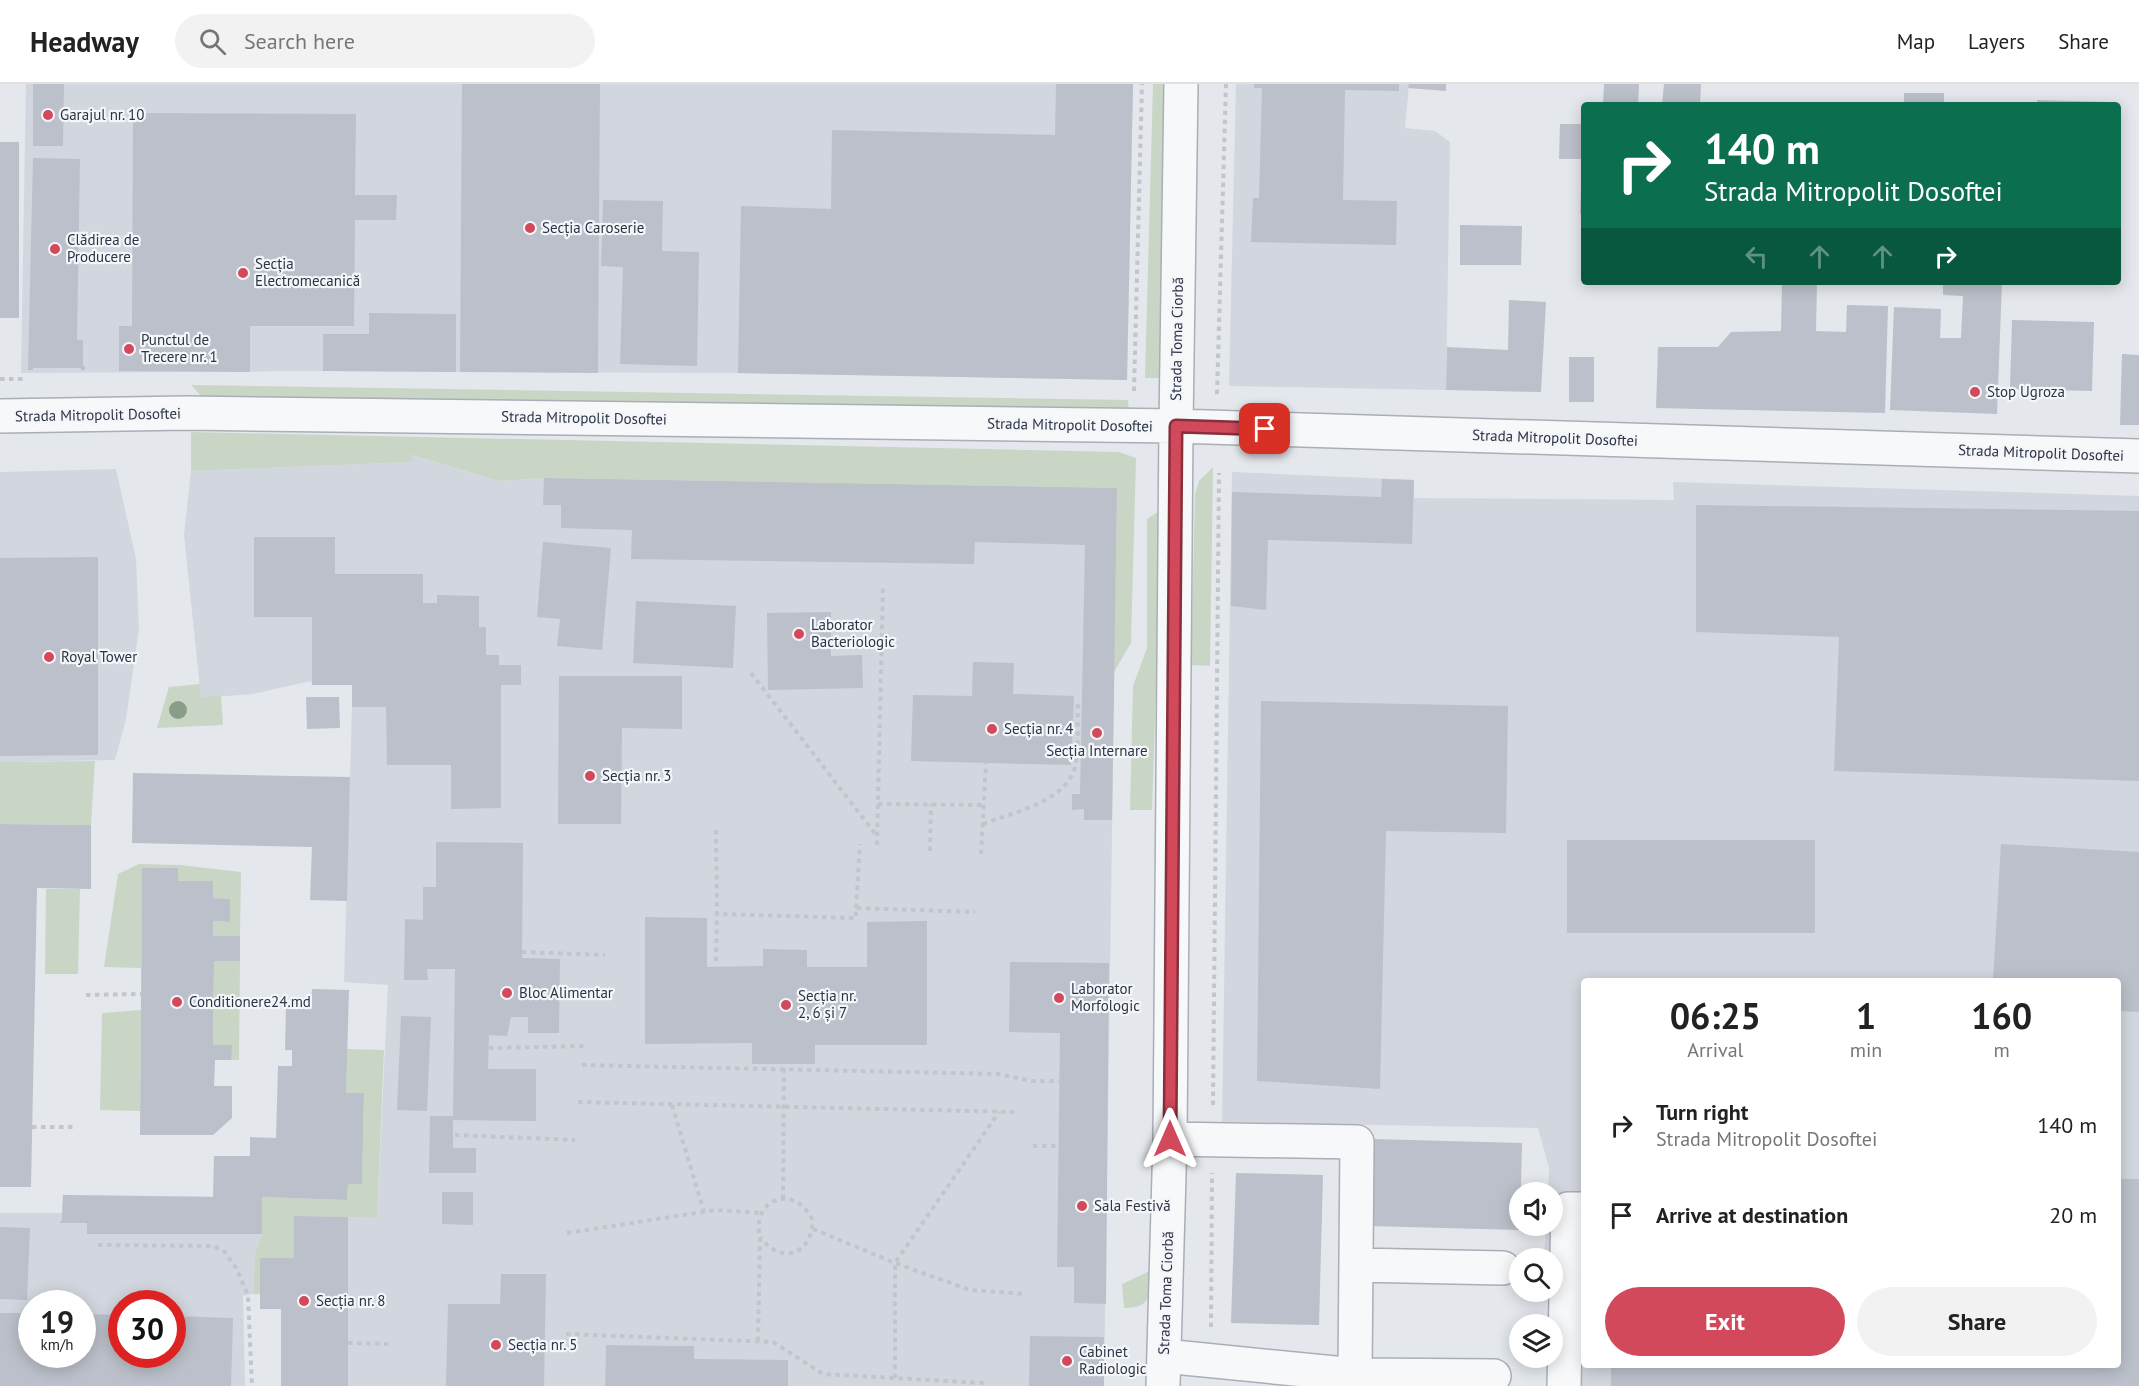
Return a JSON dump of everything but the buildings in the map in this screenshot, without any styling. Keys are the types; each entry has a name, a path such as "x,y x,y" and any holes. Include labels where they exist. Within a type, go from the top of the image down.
{"street":[{"name":"Strada Toma Ciorbă","path":"1163,1371 1170,1139 1181,84"},
{"name":"Strada Mitropolit Dosoftei","path":"0,416 187,413 1176,426 2139,456"},
{"path":"1170,1139 1357,1142 1355,1375"},
{"path":"1564,1386 1568,1209 1581,1209"},
{"path":"1357,1265 1503,1268"},
{"path":"1163,1371 1210,1361 1355,1375 1494,1376"}],"path":[{"path":"1135,391 1142,84"},
{"path":"1217,400 1226,84"},
{"path":"1210,1361 1219,473"},
{"path":"877,845 883,585"},
{"path":"751,673 877,836"},
{"path":"983,824 1052,797 1069,782 1076,764 1078,701"},
{"path":"981,854 986,763"},
{"path":"878,804 984,805"},
{"path":"930,850 931,804"},
{"path":"716,830 716,961"},
{"path":"717,914 856,918 860,844"},
{"path":"856,908 975,912"},
{"path":"522,952 605,955"},
{"path":"86,995 141,994"},
{"path":"489,1048 585,1046"},
{"path":"783,1198 784,1064"},
{"path":"582,1065 998,1074 1032,1082 1059,1081"},
{"path":"578,1102 1015,1112"},
{"path":"672,1104 704,1212"},
{"path":"895,1378 895,1263 999,1112"},
{"path":"32,1127 75,1127"},
{"path":"455,1135 575,1140"},
{"path":"1033,1146 1059,1146"},
{"path":"758,1341 760,1237 758,1221 762,1213 774,1201 783,1198 801,1204 812,1219 813,1229 805,1246 789,1254 772,1250 760,1237"},
{"path":"567,1233 716,1210 762,1213"},
{"path":"813,1229 895,1263 970,1290 1026,1294"},
{"path":"98,1245 214,1246 225,1252 236,1268 248,1295 252,1386"},
{"path":"566,1334 773,1342 823,1374 986,1383"},
{"path":"348,1343 389,1344"}],"shaded area":[{"path":"26,84 1133,84 1127,380 738,373 323,371 21,373"},
{"path":"1236,84 1409,84 1405,128 1435,131 1450,142 1446,390 1229,386"},
{"path":"411,455 499,481 544,478 1117,488 1104,1386 694,1386 694,1346 606,1345 605,1386 281,1386 281,1309 260,1309 260,1258 294,1216 377,1218 388,985 344,982 352,707 386,707 386,684 312,685 311,681 253,694 201,698 184,535 191,471 410,462"},
{"path":"116,469 136,559 139,629 126,719 115,760 0,762 0,472"},
{"path":"1232,472 1414,480 1414,498 1674,500 1673,482 2139,496 2139,1386 1578,1386 1561,1302 1563,1302 1563,1248 1545,1248 1545,1236 1563,1236 1563,1182 1548,1182 1549,1168 1538,1128 1222,1122"},
{"path":"63,1195 262,1197 262,1234 255,1253 253,1294 243,1296 245,1386 0,1386 0,1213 62,1213"}],"green space":[{"path":"1153,84 1171,84 1164,378 1145,378"},
{"path":"191,385 1128,400 1129,414 202,397"},
{"path":"191,432 1119,452 1136,458 1131,643 1114,672 1117,488 544,478 499,481 412,455 411,462 191,471"},
{"path":"1213,467 1210,666 1191,665 1195,494 1199,481"},
{"path":"1162,509 1152,810 1130,810 1133,686 1147,648 1147,519"},
{"path":"200,684 201,697 221,696 223,725 157,728 169,687"},
{"path":"95,761 91,825 0,824 0,762"},
{"path":"139,864 180,865 241,872 240,936 213,936 213,921 230,922 230,899 213,898 213,881 178,881 178,868 143,868 141,968 104,967 118,874"},
{"path":"46,889 80,889 78,974 45,974"},
{"path":"214,961 240,961 239,1060 231,1060 231,1045 213,1045"},
{"path":"141,1010 140,1111 100,1110 102,1013"},
{"path":"347,1049 384,1050 377,1218 295,1216 294,1258 260,1258 260,1294 253,1294 255,1253 262,1234 262,1197 347,1200 348,1184 362,1184 364,1093 346,1093"},
{"path":"1150,1271 1149,1293 1145,1302 1124,1308 1122,1284"}],"place":[{"name":"Garajul nr. 10","path":"48,115"},
{"name":"Secția Caroserie","path":"530,228"},
{"name":"Clădirea de Producere","path":"55,249"},
{"name":"Secția Electromecanică","path":"243,273"},
{"name":"Punctul de Trecere nr. 1","path":"129,349"},
{"name":"Stop Ugroza","path":"1975,392"},
{"name":"Laborator Bacteriologic","path":"799,634"},
{"name":"Royal Tower","path":"49,657"},
{"name":"Secția nr. 4","path":"992,729"},
{"name":"Secția Internare","path":"1097,733"},
{"name":"Secția nr. 3","path":"590,776"},
{"name":"Bloc Alimentar","path":"507,993"},
{"name":"Laborator Morfologic","path":"1059,998"},
{"name":"Conditionere24.md","path":"177,1002"},
{"name":"Secția nr. 2, 6 și 7","path":"786,1005"},
{"name":"Sala Festivă","path":"1082,1206"},
{"name":"Secția nr. 8","path":"304,1301"},
{"name":"Secția nr. 5","path":"496,1345"},
{"name":"Cabinet Radiologic","path":"1067,1361"}],"route":[{"path":"1170,1139 1176,426 1265,429"}]}
